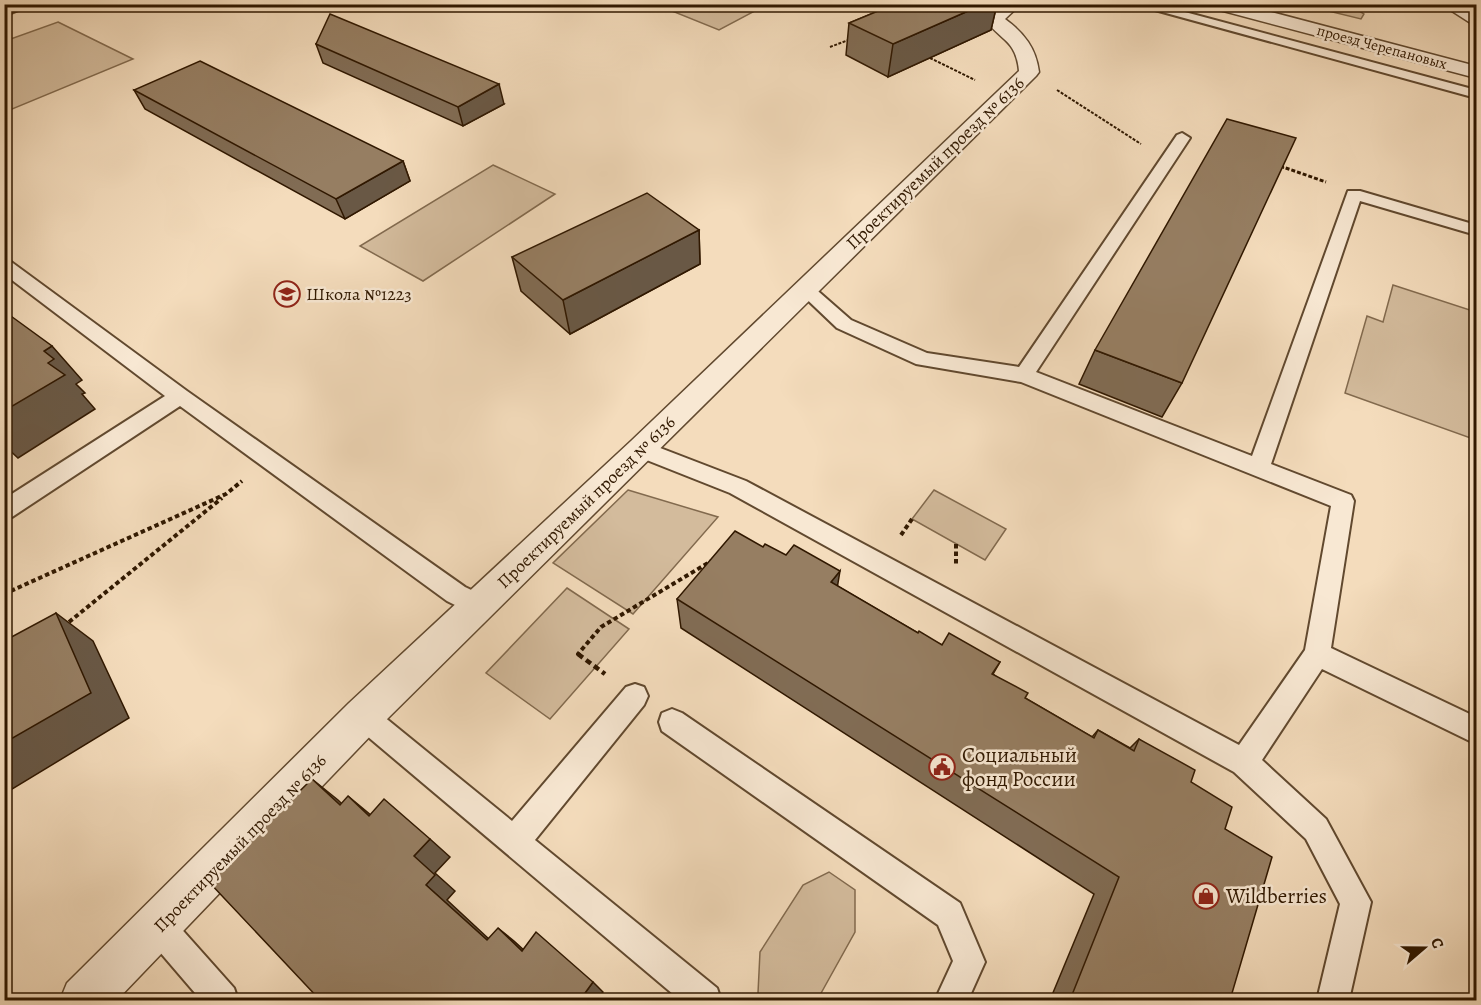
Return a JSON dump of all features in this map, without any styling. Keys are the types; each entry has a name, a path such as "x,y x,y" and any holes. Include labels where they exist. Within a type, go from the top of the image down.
{"street":[{"name":"Проектируемый проезд № 6136","path":"84,1000 363,717 1029,72 1028,55 1016,36 994,19 1012,4"},
{"name":"проезд Черепановых","path":"1218,4 1476,72"},
{"path":"1450,4 1476,18"}],"lane":[{"path":"4,12 27,4"},
{"path":"1139,4 1476,94"},
{"path":"1024,375 1182,138"},
{"path":"1259,468 1354,194 1476,230"},
{"path":"4,265 269,460 456,594 479,606"},
{"path":"805,289 844,324 924,359 1024,375 1343,501 1317,654 1244,762"},
{"path":"4,511 180,396"},
{"path":"642,449 738,487 1244,762 1316,829 1356,902 1334,1000"},
{"path":"1317,654 1476,731"},
{"path":"514,842 635,696"},
{"path":"363,717 705,1000"},
{"path":"672,722 949,914 969,962 951,1000"},
{"path":"158,926 222,1000"}],"path":[{"path":"830,47 850,39"},
{"path":"930,58 1004,96"},
{"path":"1029,72 1167,160"},
{"path":"1278,166 1354,194"},
{"path":"69,622 269,460"},
{"path":"4,594 226,494"},
{"path":"900,536 912,519"},
{"path":"635,696 578,654 601,627 719,556"}],"shaded area":[{"path":"1327,4 1350,7 1364,14 1361,19 1304,5"},
{"path":"676,5 733,5 753,12 719,30 667,9"},
{"path":"58,22 133,59 5,112 5,41"},
{"path":"493,165 555,194 423,281 360,246"},
{"path":"1393,285 1476,312 1476,440 1345,393 1367,316 1383,322"},
{"path":"628,490 718,517 633,614 553,563"},
{"path":"934,490 1006,529 985,560 912,519"},
{"path":"567,588 629,629 550,719 486,673"},
{"path":"829,872 855,890 855,932 820,995 812,1000 767,1000 758,993 760,952 803,885"}],"building":[{"path":"895,4 984,4 893,44 849,23"},
{"path":"330,14 499,84 458,107 316,44"},
{"path":"200,61 403,161 336,199 134,90"},
{"path":"1227,119 1296,138 1182,383 1095,350"},
{"path":"647,193 699,230 563,300 512,257"},
{"path":"4,311 52,346 44,351 54,359 48,363 65,375 4,411"},
{"path":"735,531 763,547 765,544 786,555 794,545 840,571 831,582 918,633 919,631 942,645 949,633 1000,662 992,674 1028,693 1025,698 1094,738 1098,730 1134,751 1139,739 1195,770 1191,782 1232,807 1225,829 1272,857 1230,1000 1070,1000 1119,877 677,599"},
{"path":"56,613 91,693 4,743 4,641"},
{"path":"312,779 340,805 348,796 369,816 384,799 430,839 414,856 435,875 426,885 487,940 498,928 522,951 536,932 593,982 580,1000 320,1000 208,881"}],"place":[{"name":"Школа №1223","path":"287,294"},
{"name":"Социальный фонд России","path":"942,767"},
{"name":"Wildberries","path":"1206,896"}]}
